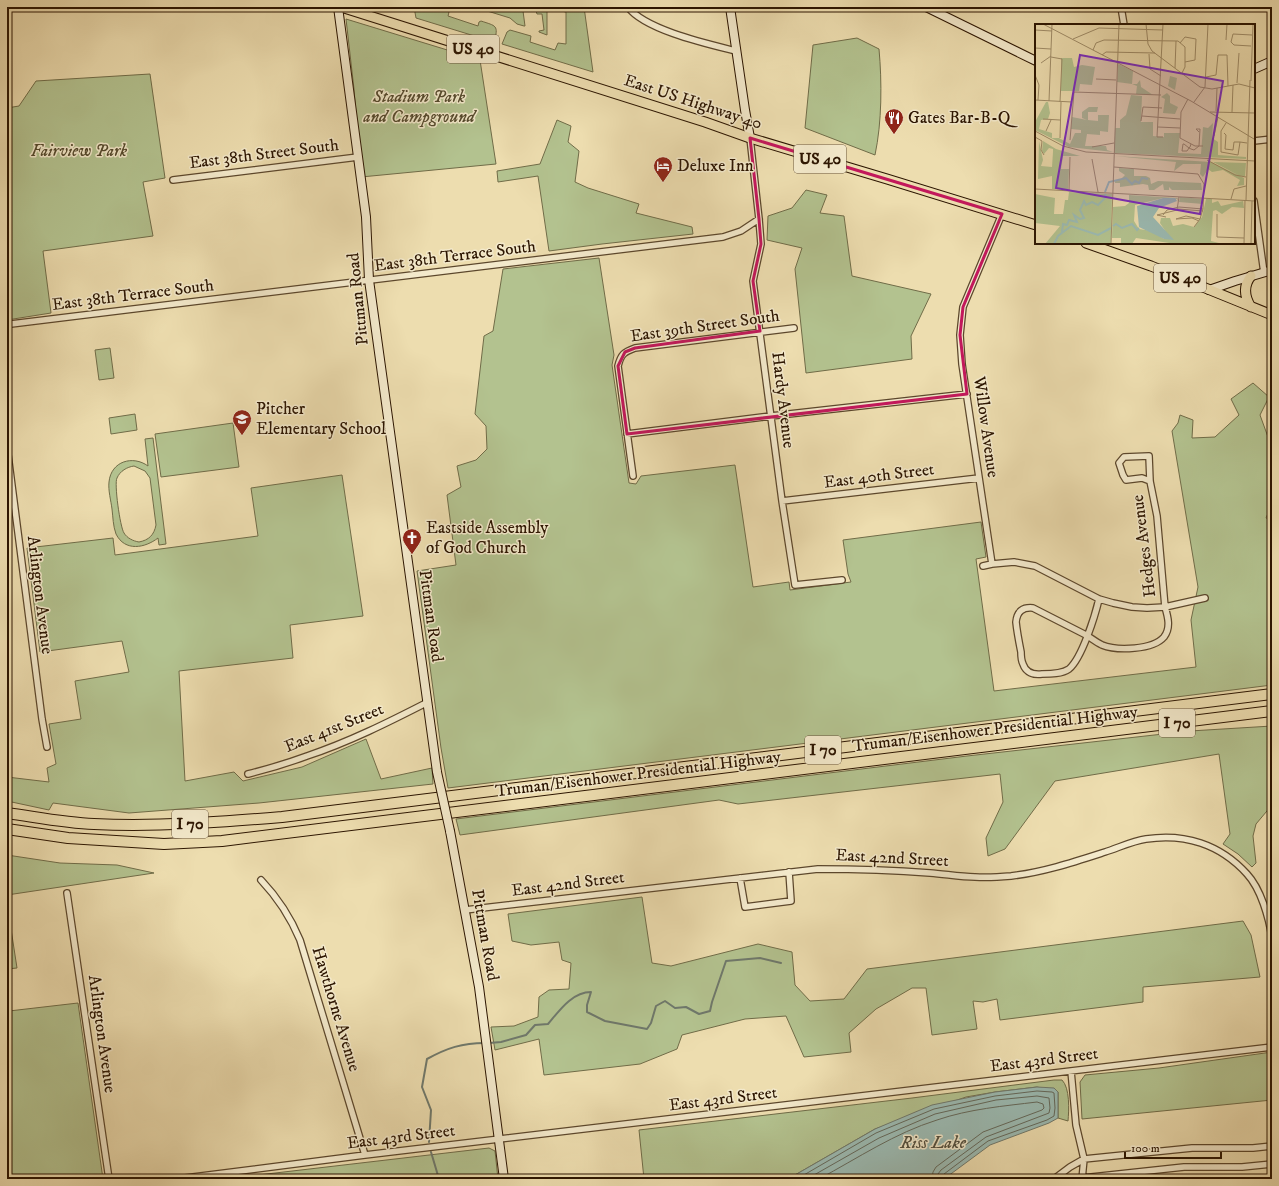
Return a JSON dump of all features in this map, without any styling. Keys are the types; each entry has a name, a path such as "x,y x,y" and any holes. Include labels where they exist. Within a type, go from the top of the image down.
{"highway":[{"name":"Truman/Eisenhower Presidential Highway","path":"7,813 92,824 149,825 203,823 282,817 1272,694"},
{"name":"Truman/Eisenhower Presidential Highway","path":"7,829 68,838 164,844 222,841 1272,711"},
{"path":"1260,713 1272,715"}],"main road":[{"name":"East US Highway 40","path":"341,7 705,122 750,138 1035,225"},
{"name":"US 40","path":"1089,244 1151,266 1272,315"},
{"path":"1251,276 1245,287 1247,301 1251,306"}],"street":[{"name":"Pittman Road","path":"338,7 366,217 370,280 437,772 450,831 479,987 504,1179"},
{"path":"628,7 643,20 674,34 736,51"},
{"path":"730,7 750,138"},
{"path":"926,7 1035,61"},
{"path":"1121,7 1124,24"},
{"path":"1255,69 1272,61"},
{"name":"Hardy Avenue","path":"750,138 760,219 760,244 753,281 782,501 795,585 842,580"},
{"path":"1255,142 1272,139"},
{"name":"East 38th Street South","path":"172,180 358,157"},
{"path":"1209,290 1268,271 1255,206"},
{"name":"Willow Avenue","path":"992,564 962,364 960,335 964,307 968,295 1002,214"},
{"name":"East 38th Terrace South","path":"7,326 19,323 723,237 741,231 760,219"},
{"name":"East 39th Street South","path":"628,434 618,366 620,358 625,352 635,348 760,331 794,328"},
{"path":"634,476 628,434 967,394"},
{"name":"Arlington Avenue","path":"7,447 42,719 47,747"},
{"name":"Hedges Avenue","path":"1150,481 1142,478 1126,480 1119,463 1124,457 1149,456 1150,481 1157,516 1166,607"},
{"name":"East 40th Street","path":"782,501 979,478"},
{"path":"982,566 1014,562 1035,566 1099,599 1132,607 1166,607 1205,598"},
{"path":"1099,599 1092,626 1087,636 1075,662 1068,669 1061,672 1037,675 1028,672 1023,664 1016,622 1016,616 1023,609 1033,608 1087,636 1102,645 1112,648 1134,648 1155,644 1164,637 1168,621 1166,607"},
{"name":"East 41st Street","path":"248,774 276,767 309,756 379,727 428,702"},
{"name":"East 42nd Street","path":"465,910 818,869 864,869 930,873 976,878 1010,876 1061,866 1144,839 1166,837 1185,838 1206,844 1229,857 1248,874 1259,892 1270,926 1272,938"},
{"path":"740,878 745,907 791,901 789,872"},
{"name":"Hawthorne Avenue","path":"261,880 273,892 284,908 293,922 300,940 365,1155"},
{"name":"Arlington Avenue","path":"67,893 109,1179"},
{"name":"East 43rd Street","path":"177,1179 365,1155 1272,1047"},
{"path":"1071,1071 1076,1125 1084,1159 1082,1178 1184,1167 1242,1167 1272,1164"},
{"path":"1054,1179 1084,1159 1192,1148 1253,1148 1272,1146"}],"highlighted area":[{"path":"750,138 1002,214 963,307 960,335 967,394 627,434 618,366 625,352 635,348 760,331 753,281 761,244"}],"green space":[{"path":"414,7 439,7 449,12 448,16 478,26 479,22 481,21 493,25 496,29 494,42 416,18"},
{"path":"484,7 532,7 532,10 523,11 524,26 517,24 510,18 484,10"},
{"path":"564,7 584,7 593,72 502,44 507,32 510,30 531,36 530,42 555,50 558,43 566,44 566,12 561,11"},
{"path":"536,11 547,11 547,35 539,32 544,30 542,14 537,14"},
{"name":"Stadium Park and Campground","path":"346,19 480,60 496,164 361,177 354,89"},
{"path":"857,38 879,49 881,102 875,155 805,128 813,45"},
{"name":"Fairview Park","path":"150,74 165,178 143,182 153,236 43,251 51,313 7,320 7,108 19,106 36,81"},
{"path":"557,120 571,126 568,142 579,151 575,182 588,188 639,204 636,213 692,227 693,234 549,251 538,176 498,182 497,171 540,164"},
{"path":"806,190 827,195 820,213 844,216 852,276 931,294 911,336 912,359 806,373 795,269 802,248 767,240 768,216 792,208"},
{"path":"599,258 614,355 612,365 629,483 636,484 641,476 735,465 753,587 789,582 790,590 851,582 848,574 843,540 981,522 986,557 976,559 994,691 1196,667 1191,620 1198,587 1172,431 1178,423 1180,415 1193,420 1192,438 1215,437 1239,415 1231,399 1253,383 1269,397 1260,415 1272,448 1272,504 1266,518 1272,520 1272,685 448,788 441,748 417,571 456,565 447,495 461,487 457,466 476,460 487,449 486,426 475,414 484,336 493,331 503,269"},
{"path":"110,348 114,378 99,380 95,350"},
{"path":"135,414 137,430 111,434 109,418"},
{"path":"233,423 239,467 161,477 155,434"},
{"path":"153,438 166,544 159,545 158,538 141,546 130,546 120,540 116,534 109,492 109,482 114,469 124,462 136,461 148,466 145,439","holes":["134,466 145,471 150,478 156,525 154,532 146,540 139,542 128,538 122,529 116,482 120,473 129,467"]},
{"path":"342,475 363,616 290,625 293,658 179,671 185,781 234,772 243,781 302,767 366,739 381,779 432,768 433,784 259,803 129,813 53,803 49,810 7,801 7,777 49,782 47,768 56,764 49,724 81,719 75,681 129,672 122,641 40,652 27,548 113,538 115,555 258,536 251,488"},
{"path":"1272,726 1272,805 1256,824 1253,836 1256,863 1252,867 1238,854 1223,844 1230,834 1219,754 1055,781 1005,849 988,856 986,838 1003,802 1000,774 738,804 719,800 460,835 456,819 967,756 1190,731"},
{"path":"7,855 60,863 117,865 154,873 7,895"},
{"path":"642,897 652,963 671,966 758,944 792,952 795,985 810,1001 844,999 867,969 1243,921 1251,935 1260,977 1143,987 1143,1002 1000,1020 997,999 983,1002 973,1001 977,1029 932,1035 926,988 912,988 876,1009 849,1033 851,1052 804,1057 786,1016 745,1019 682,1035 677,1049 640,1064 544,1075 539,1039 495,1050 491,1027 514,1026 538,1017 539,997 549,990 569,989 571,963 562,960 559,942 531,945 512,941 508,914"},
{"path":"7,903 17,968 7,969"},
{"path":"7,1003 9,1011 78,1003 103,1179 7,1179"},
{"path":"1272,1052 1272,1100 1082,1119 1080,1082 1085,1075 1159,1068"},
{"path":"1062,1080 1065,1084 1069,1111 1068,1121 1058,1118 1058,1092 1037,1087 995,1092 966,1097 875,1129 788,1179 644,1179 639,1130"},
{"path":"489,1148 495,1151 498,1179 224,1179"}],"water":[{"name":"Riss Lake","path":"1037,1087 1054,1088 1058,1092 1058,1118 1049,1123 990,1145 944,1179 788,1179 875,1129 932,1105 995,1092"}],"waterway":[{"path":"489,1043 501,1042 526,1035 535,1025 548,1024 566,1003 578,995 591,992 587,1005 587,1012 605,1021 647,1029 651,1023 656,1006 665,1001 675,1008 686,1007 699,1014 710,1011 726,961 760,958 781,963"},
{"path":"429,1142 431,1110 422,1087 427,1059 455,1047 485,1043"},
{"path":"431,1152 439,1179"}],"place":[{"name":"Gates Bar-B-Q","path":"894,135"},
{"name":"Deluxe Inn","path":"663,183"},
{"name":"Pitcher Elementary School","path":"242,436"},
{"name":"Eastside Assembly of God Church","path":"412,555"}]}
